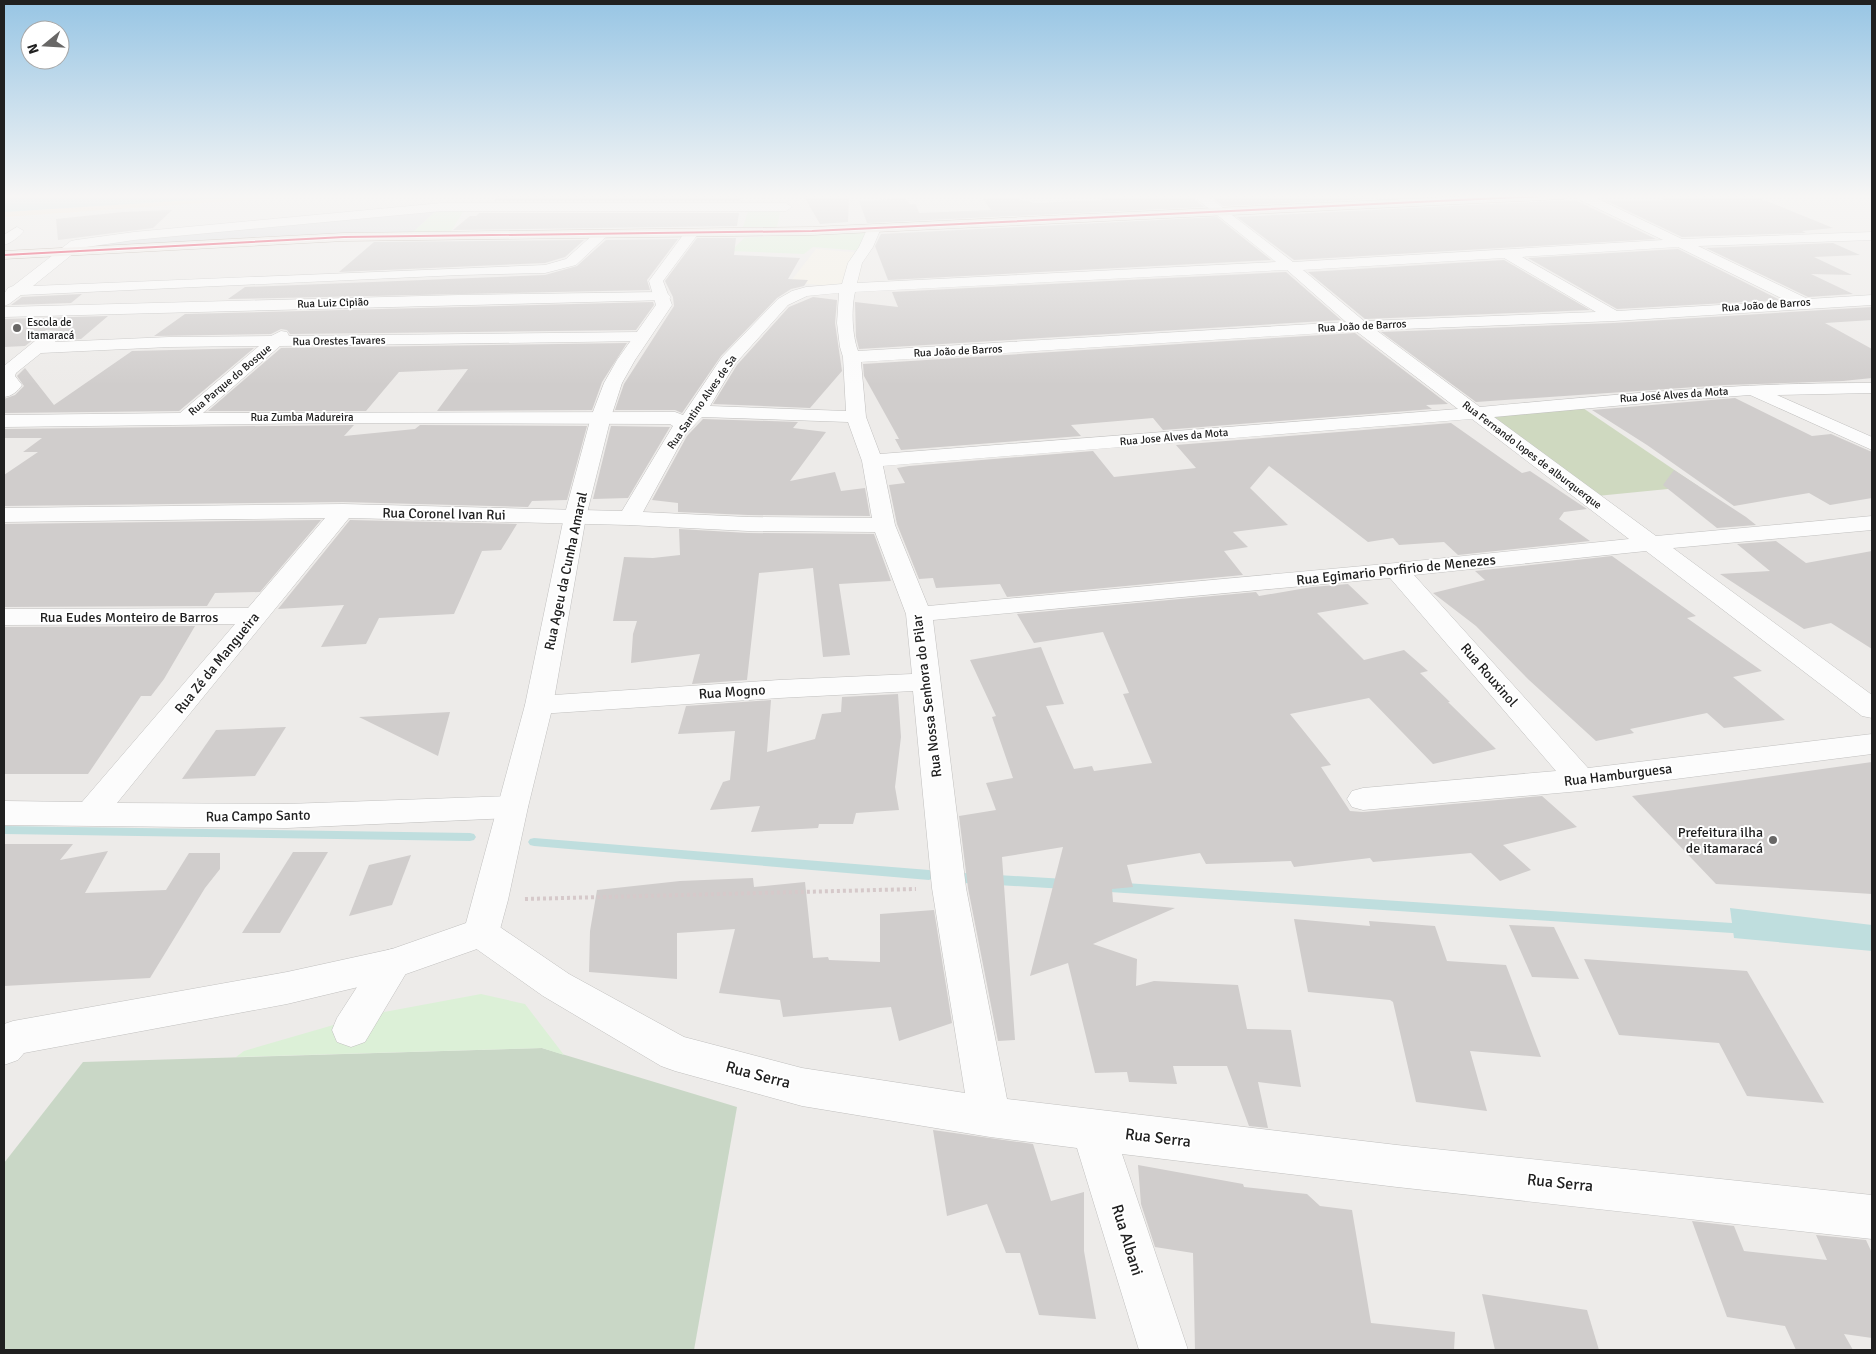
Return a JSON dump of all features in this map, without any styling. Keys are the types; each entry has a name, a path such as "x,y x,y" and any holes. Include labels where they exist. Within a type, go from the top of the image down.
{"street":[{"path":"4,302 10,292 63,258"},
{"path":"10,292 545,269 564,265 572,258"},
{"path":"663,297 656,288 656,281 673,258"},
{"name":"Rua Nossa Senhora do Pilar","path":"858,258 855,263 848,288 845,323 848,348 852,357 856,417 872,461 884,525 919,614 949,888 990,1116"},
{"name":"Rua Fernando lopes de alburquerque","path":"1280,258 1360,326 1872,709"},
{"name":"Rua Santino Alves de Sa","path":"629,518 677,433 691,418 728,361 790,296 848,288 1432,258"},
{"path":"1515,258 1614,316"},
{"path":"1712,258 1802,303"},
{"path":"459,300 489,270"},
{"name":"Rua Luiz Cipião","path":"4,312 459,300 663,297"},
{"name":"Rua Ageu da Cunha Amaral","path":"486,916 539,705 575,517 601,417 614,383 640,337 664,305 663,297"},
{"name":"Rua João de Barros","path":"852,357 1360,326 1614,316 1872,300"},
{"name":"Rua Parque do Bosque","path":"185,418 275,342 309,304"},
{"path":"4,392 13,385 6,376 8,368 37,348 81,310"},
{"name":"Rua Orestes Tavares","path":"37,348 169,342 640,337"},
{"name":"Rua José Alves da Mota","path":"1476,413 1669,394 1749,390 1872,388"},
{"path":"1749,390 1872,444"},
{"name":"Rua Jose Alves da Mota","path":"872,461 1476,413"},
{"name":"Rua Zumba Madureira","path":"4,421 185,418 856,417"},
{"name":"Rua Coronel Ivan Rui","path":"4,515 343,511 629,518 748,524 884,525"},
{"name":"Rua Zé da Mangueira","path":"90,814 186,702 254,616 343,511"},
{"name":"Rua Egimario Porfirio de Menezes","path":"919,614 1396,570 1872,523"},
{"name":"Rua Rouxinol","path":"1396,570 1580,780"},
{"name":"Rua Eudes Monteiro de Barros","path":"4,617 254,616"},
{"name":"Rua Mogno","path":"539,705 770,689 926,682"},
{"name":"Rua Hamburguesa","path":"1362,799 1580,780 1872,744"},
{"name":"Rua Campo Santo","path":"4,813 288,816 512,807"},
{"path":"7,1041 287,988 392,964 486,916"},
{"name":"Rua Serra","path":"486,916 556,985 675,1053 802,1087 1093,1130 1397,1166 1872,1217"},
{"path":"351,1030 392,964"},
{"name":"Rua Albani","path":"1093,1130 1163,1350"}],"path":[{"path":"486,916 949,888"}],"shaded area":[{"path":"809,258 862,258 859,284 829,286 790,282"}],"green space":[{"path":"1580,406 1698,486 1597,496 1489,417"},
{"path":"481,994 525,1004 564,1055 542,1048 236,1057 244,1051 368,1015"},
{"path":"542,1048 737,1107 694,1350 4,1350 4,1163 83,1062"}],"water":[{"path":"1730,908 1872,925 1872,951 1734,938"}],"building":[{"path":"355,258 561,258 545,263 339,272"},
{"path":"586,258 663,258 647,280 650,290 228,299 245,287 545,275 577,266"},
{"path":"682,258 800,258 788,279 808,280 804,286 791,289 777,298 721,356 682,413 675,410 615,410 624,384 674,306 673,297 665,281"},
{"path":"880,258 1269,258 1271,260 888,280"},
{"path":"1292,258 1325,258 1294,260"},
{"path":"1528,258 1696,258 1780,300 1617,309"},
{"path":"1727,258 1817,258 1852,275 1811,274 1853,294 1808,297"},
{"path":"1504,260 1590,310 1365,319 1308,272"},
{"path":"1286,272 1341,320 859,349 856,337 855,302 898,307 892,292"},
{"path":"82,294 71,303 11,305 22,297"},
{"path":"813,297 837,300 835,323 842,371 810,408 713,404 737,365 789,307"},
{"path":"653,302 654,305 636,330 290,334 287,330 281,329 271,334 154,336 185,314"},
{"path":"1872,307 1872,320 1825,323 1872,349 1872,378 1843,381 1725,385 1476,402 1381,332 1614,323"},
{"path":"108,316 81,339 59,340 62,335 60,331 46,330 25,346 4,347 4,319"},
{"path":"1355,333 1448,404 1426,405 1432,409 1163,430 1153,418 1071,425 1081,436 901,450 895,439 899,439 864,376 863,364"},
{"path":"627,343 602,382 592,410 437,411 468,369 399,372 366,411 208,411 281,348"},
{"path":"254,348 179,411 4,413 4,399 15,395 24,386 17,376 25,368 54,405 132,351"},
{"path":"1735,398 1812,436 1831,434 1872,452 1872,498 1830,505 1809,493 1734,506 1647,445 1592,410"},
{"path":"703,419 798,422 793,428 826,432 790,481 835,472 841,491 865,488 870,516 748,515 678,512 678,503 652,500 687,436"},
{"path":"1451,423 1522,473 1530,471 1587,509 1564,512 1559,519 1590,541 1458,555 1444,542 1399,545 1393,538 1368,542 1269,466 1250,488 1288,525 1233,532 1248,547 1224,551 1243,575 1007,597 1000,584 936,588 933,578 919,579 897,524 889,485 905,483 897,468 909,466 1093,451 1114,477 1196,468 1176,445"},
{"path":"354,425 344,436 415,429 420,425 587,426 567,500 532,501 528,507 343,502 4,506 4,475 38,452 23,452 42,438 4,438 4,429"},
{"path":"611,426 670,427 628,498 593,499"},
{"path":"1674,470 1756,525 1717,528 1663,485"},
{"path":"321,520 260,592 215,593 207,606 4,607 4,524"},
{"path":"350,520 517,524 501,550 482,551 454,614 379,618 366,644 321,647 344,605 278,609"},
{"path":"679,529 748,533 874,534 891,581 839,584 850,655 823,657 813,568 759,573 747,680 692,684 700,654 631,663 633,634 637,621 613,621 624,557 653,558 680,555"},
{"path":"1776,541 1806,563 1872,551 1872,649 1831,623 1804,629 1720,574 1770,571 1737,544"},
{"path":"1612,556 1696,616 1687,618 1762,671 1733,677 1785,720 1724,728 1707,713 1630,729 1634,733 1596,741 1529,680 1476,626 1433,593 1485,580 1475,571"},
{"path":"1348,584 1369,604 1317,613 1364,660 1404,650 1428,671 1420,673 1496,749 1433,764 1369,698 1290,714 1331,765 1321,767 1350,811 1363,812 1542,796 1577,827 1503,845 1531,870 1500,881 1471,853 1373,862 1370,858 1294,867 1291,861 1206,864 1200,853 1127,865 1133,887 1112,889 1113,902 1175,908 1093,944 1137,959 1136,986 1154,981 1238,985 1247,1029 1291,1030 1301,1087 1258,1082 1268,1128 1249,1126 1227,1066 1173,1066 1177,1084 1129,1082 1127,1072 1095,1073 1068,963 1030,976 1063,847 1002,857 1015,1040 998,1041 968,888 959,816 996,810 986,783 1013,778 992,717 996,716 970,660 1041,647 1064,704 1046,706 1074,769 1092,766 1094,771 1152,763 1123,694 1129,693 1103,632 1034,643 1017,614 1256,592 1259,596 1312,587"},
{"path":"195,626 164,679 151,696 141,696 88,774 4,774 4,627"},
{"path":"898,694 901,737 895,787 899,810 856,813 853,824 819,824 818,828 751,832 760,806 710,810 723,782 730,780 735,731 678,734 686,706 771,700 767,752 815,739 822,714 841,712 842,697"},
{"path":"450,712 438,756 359,717"},
{"path":"286,727 255,776 182,779 216,730"},
{"name":"Prefeitura ilha de itamaracá","path":"1872,762 1872,894 1716,884 1632,796"},
{"path":"4,844 73,844 60,860 108,851 85,893 166,890 189,853 220,853 220,869 205,888 150,978 4,986"},
{"path":"293,852 328,852 280,933 242,933"},
{"path":"411,855 392,905 349,916 369,865"},
{"path":"753,878 754,887 805,882 813,958 828,957 829,960 880,962 880,914 934,910 952,1023 899,1041 891,1007 783,1017 780,1000 719,993 735,929 677,933 677,979 589,972 590,931 597,890 680,881"},
{"path":"1294,919 1370,926 1369,921 1435,926 1447,961 1506,965 1541,1057 1470,1051 1487,1111 1416,1102 1393,1002 1390,1000 1308,992"},
{"path":"1509,925 1554,927 1579,979 1532,977"},
{"path":"1584,959 1747,971 1824,1103 1747,1096 1719,1043 1619,1035"},
{"path":"933,1130 1033,1144 1051,1201 1084,1192 1084,1251 1096,1319 1039,1315 1020,1253 1006,1253 987,1204 947,1216"},
{"path":"1138,1165 1243,1184 1244,1187 1307,1194 1320,1206 1352,1210 1371,1323 1455,1332 1454,1350 1195,1350 1193,1253 1155,1247 1141,1204"},
{"path":"1692,1221 1734,1226 1744,1251 1827,1260 1816,1235 1866,1240 1872,1253 1872,1338 1844,1334 1853,1350 1796,1350 1785,1326 1727,1317"},
{"path":"1482,1294 1587,1310 1599,1350 1495,1350"}],"waterway":[{"path":"4,830 470,837"},
{"path":"534,842 929,875"},
{"path":"964,878 1065,884"},
{"path":"1110,887 1747,929"}],"place":[{"name":"Escola de Itamaracá","path":"17,328"},
{"name":"Prefeitura ilha de itamaracá","path":"1773,840"}]}
